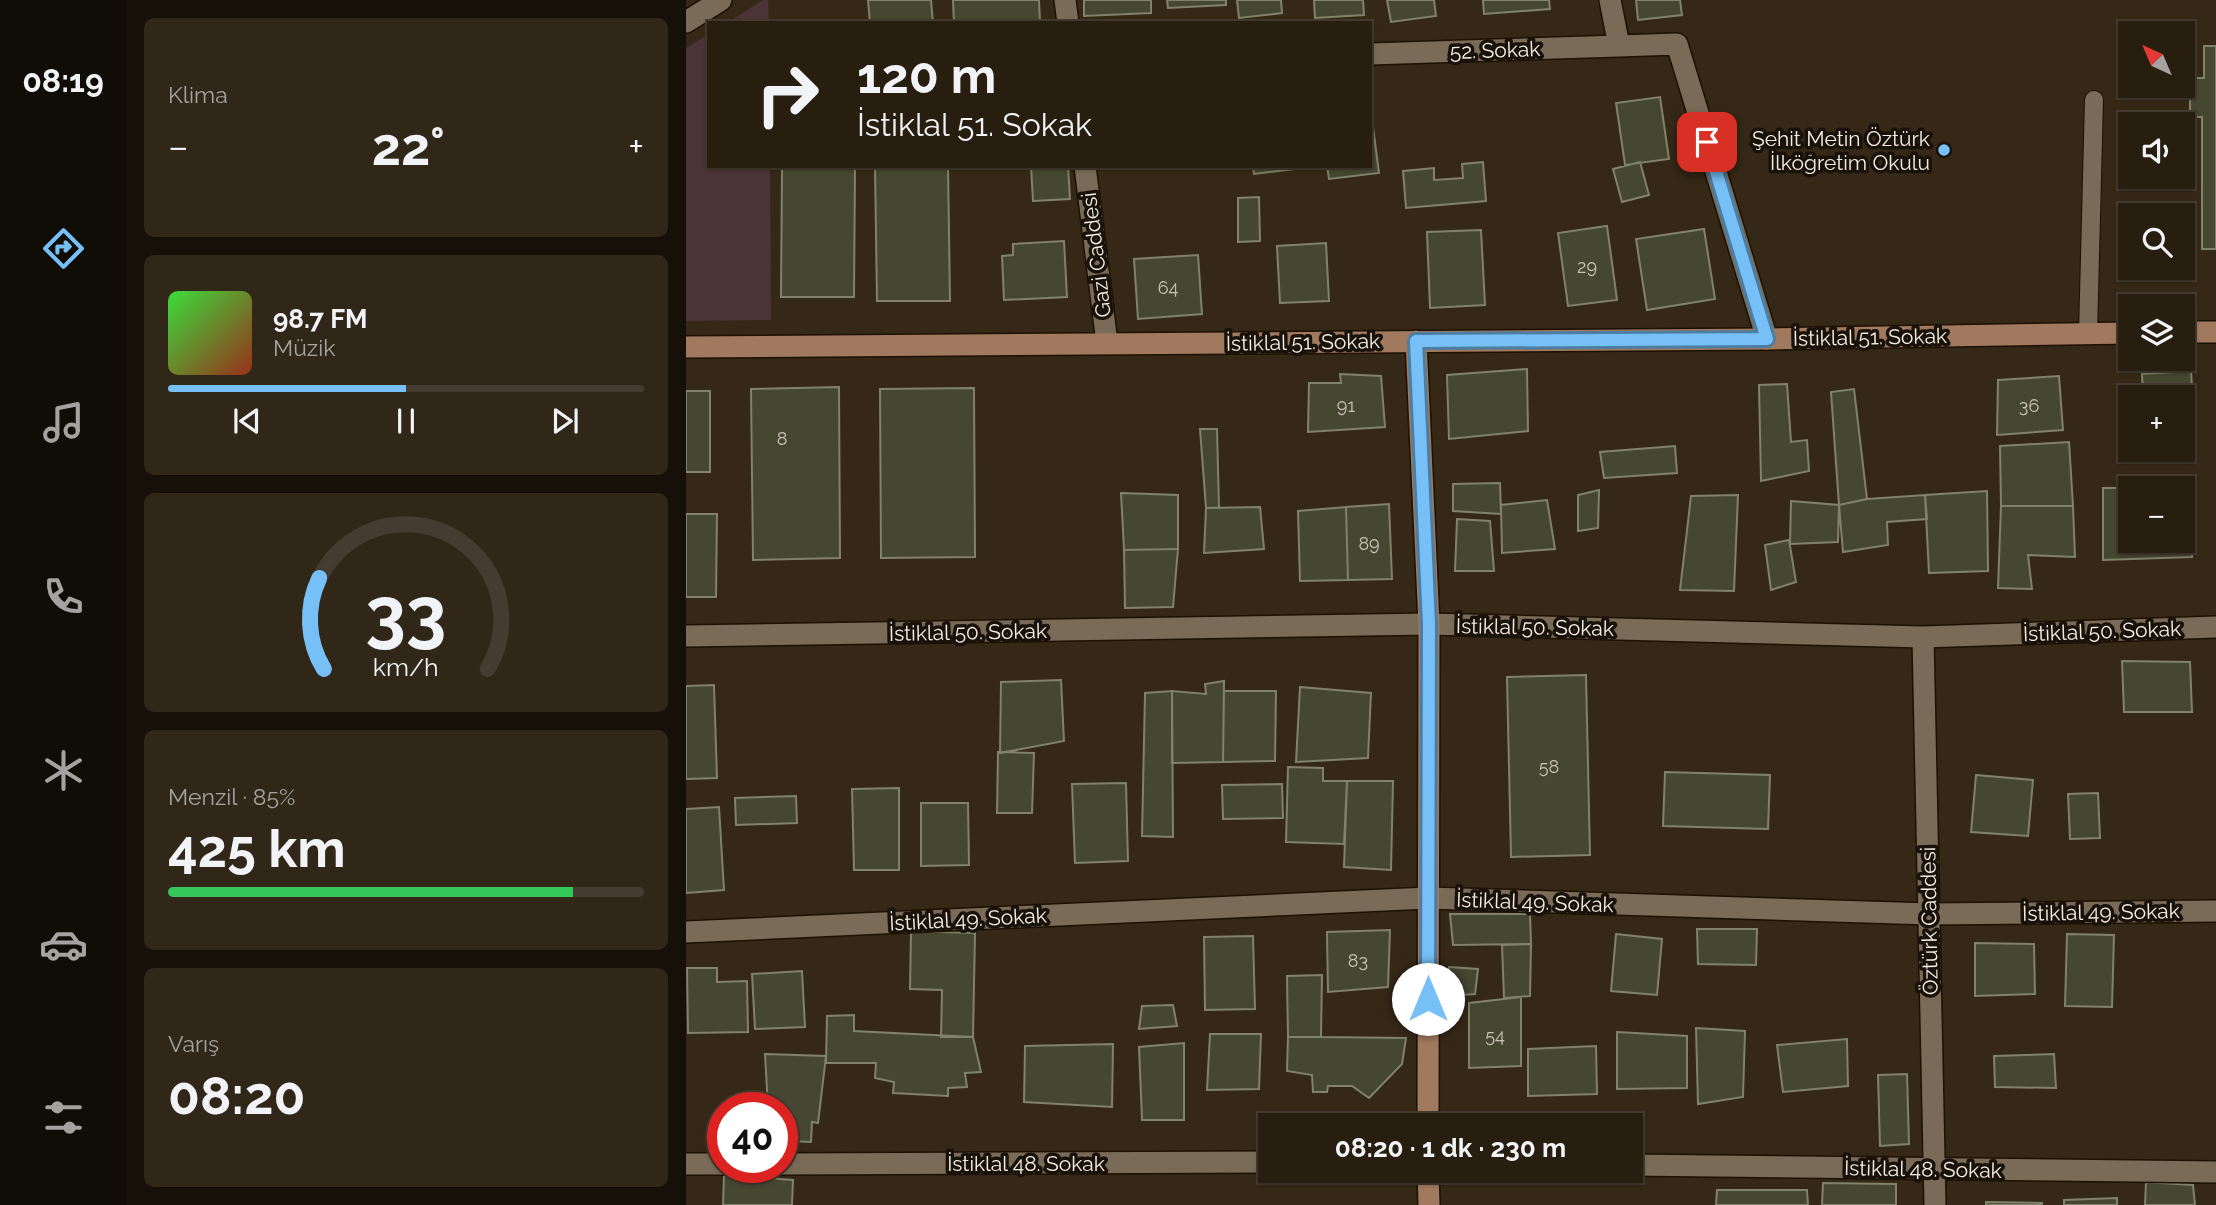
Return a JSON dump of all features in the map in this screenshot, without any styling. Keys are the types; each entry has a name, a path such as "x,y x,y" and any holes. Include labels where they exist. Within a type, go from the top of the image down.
{"street":[{"path":"686,22 721,0"},
{"path":"1065,0 1068,21"},
{"path":"1611,0 1619,46"},
{"name":"52. Sokak","path":"1372,54 1677,44 1767,339"},
{"name":"Gazi Caddesi","path":"1086,168 1107,344"},
{"path":"2195,332 2216,332"},
{"name":"İstiklal 51. Sokak","path":"686,347 1767,339 2118,333"},
{"path":"1416,341 1429,624 1428,1113"},
{"name":"İstiklal 50. Sokak","path":"686,636 1429,624 1923,637 2216,627"},
{"name":"Öztürk Caddesi","path":"1923,637 1935,1205"},
{"name":"İstiklal 49. Sokak","path":"686,932 1428,898 1929,914 2216,911"},
{"name":"İstiklal 48. Sokak","path":"798,1164 1258,1163"},
{"path":"686,1164 707,1164"},
{"name":"İstiklal 48. Sokak","path":"1643,1165 2216,1172"},
{"path":"1428,1183 1429,1205"}],"lane":[{"path":"2088,334 2094,100"}],"shaded area":[{"path":"763,0 768,0 769,21 730,21"},
{"path":"707,35 707,168 770,168 771,320 686,321 686,48"}],"building":[{"path":"868,0 931,0 933,21 870,21"},
{"path":"953,0 1039,0 1040,21 954,21"},
{"path":"1084,0 1151,0 1151,13 1084,16"},
{"path":"1167,0 1226,0 1226,5 1168,8"},
{"path":"1237,0 1281,0 1282,13 1239,18"},
{"path":"1314,0 1363,0 1364,15 1315,18"},
{"path":"1387,0 1434,0 1436,16 1391,22"},
{"path":"1483,0 1549,0 1550,9 1484,14"},
{"path":"1636,0 1680,0 1682,15 1638,20"},
{"path":"2204,46 2216,46 2216,249 2202,249 2202,117 2195,117 2195,112 2190,112 2190,98 2195,98 2195,78 2204,78"},
{"path":"1660,97 1669,159 1625,165 1616,103"},
{"path":"1372,119 1379,173 1329,179 1327,168 1372,168"},
{"path":"1483,162 1486,201 1406,208 1403,171 1434,168 1434,180 1463,178 1462,164"},
{"path":"1640,162 1649,195 1622,202 1613,169"},
{"path":"782,168 855,168 854,297 781,297"},
{"path":"875,168 948,168 950,301 877,301"},
{"path":"1031,168 1068,168 1070,199 1033,201"},
{"path":"1253,168 1302,168 1254,174"},
{"path":"1259,197 1260,241 1238,242 1238,198"},
{"path":"1607,226 1617,300 1568,306 1558,233"},
{"path":"1704,229 1715,299 1647,310 1636,239"},
{"path":"1481,230 1485,305 1430,308 1427,232"},
{"path":"1064,241 1067,297 1004,300 1002,256 1013,255 1013,244"},
{"path":"1326,243 1329,301 1280,303 1277,246"},
{"path":"1198,255 1202,314 1138,319 1134,259"},
{"path":"1527,369 1528,431 1449,439 1447,375"},
{"path":"2191,371 2192,385 2142,385 2142,374"},
{"path":"1340,374 1381,376 1385,427 1308,432 1309,383 1341,383"},
{"path":"2059,376 2063,430 1997,435 1998,380"},
{"path":"1787,384 1791,442 1807,440 1809,471 1761,481 1759,385"},
{"path":"839,387 840,558 753,560 751,389"},
{"path":"974,388 975,557 881,558 880,389"},
{"path":"1854,389 1867,499 1839,505 1831,392"},
{"path":"686,391 710,391 710,472 686,472"},
{"path":"1200,429 1217,429 1219,508 1206,508"},
{"path":"2069,442 2073,506 2001,506 2000,446"},
{"path":"1675,446 1677,473 1604,478 1600,452"},
{"path":"1500,483 1501,514 1453,511 1453,484"},
{"path":"2103,488 2118,488 2118,553 2192,553 2192,557 2103,560"},
{"path":"1599,490 1598,528 1578,531 1578,495"},
{"path":"1987,491 1988,571 1929,573 1925,495"},
{"path":"1121,493 1178,495 1178,549 1124,550"},
{"path":"1738,495 1734,591 1680,590 1691,496"},
{"path":"1925,495 1927,519 1887,522 1888,545 1843,552 1839,505 1867,499"},
{"path":"1547,500 1555,549 1502,553 1501,505"},
{"path":"1791,501 1839,505 1838,542 1790,544"},
{"path":"1389,504 1392,579 1348,580 1346,507"},
{"path":"2001,506 2073,506 2075,557 2028,555 2032,589 1998,588"},
{"path":"1260,507 1264,549 1204,553 1206,508"},
{"path":"1346,507 1348,580 1300,581 1298,511"},
{"path":"686,514 717,514 716,597 686,597"},
{"path":"1457,519 1490,521 1494,571 1455,571"},
{"path":"1789,540 1796,582 1771,590 1765,545"},
{"path":"1178,549 1173,607 1125,608 1124,550"},
{"path":"2122,661 2190,662 2192,712 2124,712"},
{"path":"1586,675 1590,855 1511,857 1507,677"},
{"path":"1061,680 1064,741 1000,753 1001,682"},
{"path":"1224,681 1223,762 1172,763 1172,691 1206,694 1205,684"},
{"path":"714,685 717,778 686,779 686,686"},
{"path":"1300,687 1371,693 1368,758 1296,762"},
{"path":"1172,691 1173,837 1142,836 1145,693"},
{"path":"1224,691 1276,691 1275,761 1223,762"},
{"path":"998,752 1034,753 1032,813 997,813"},
{"path":"1288,767 1323,768 1323,781 1347,781 1344,844 1286,842"},
{"path":"1665,772 1770,775 1768,829 1663,826"},
{"path":"1976,775 2033,780 2028,836 1971,832"},
{"path":"1347,781 1393,781 1391,870 1344,867"},
{"path":"1126,783 1128,861 1075,863 1072,784"},
{"path":"1282,784 1283,818 1223,819 1222,785"},
{"path":"899,788 899,870 854,870 852,789"},
{"path":"2098,793 2100,838 2070,839 2068,794"},
{"path":"796,796 797,823 736,825 735,798"},
{"path":"921,803 968,803 969,865 921,866"},
{"path":"719,807 724,890 686,893 686,809"},
{"path":"1450,914 1530,914 1531,944 1453,945"},
{"path":"1697,929 1757,929 1756,965 1698,964"},
{"path":"1390,930 1388,987 1328,992 1327,932"},
{"path":"911,931 975,933 973,1037 941,1037 942,990 910,989"},
{"path":"1616,934 1662,939 1657,995 1611,991"},
{"path":"2067,934 2114,935 2112,1007 2065,1006"},
{"path":"1253,936 1255,1009 1205,1010 1204,937"},
{"path":"1975,943 2034,944 2035,994 1975,996"},
{"path":"1531,944 1530,996 1504,998 1502,945"},
{"path":"1449,967 1478,969 1475,994 1447,996"},
{"path":"687,968 717,968 717,982 747,981 748,1032 688,1033"},
{"path":"802,971 805,1027 755,1029 752,974"},
{"path":"1322,975 1321,1037 1288,1037 1287,976"},
{"path":"1521,997 1521,1066 1469,1068 1469,1003"},
{"path":"1173,1005 1177,1026 1139,1029 1142,1006"},
{"path":"854,1015 854,1031 973,1037 981,1072 965,1073 967,1087 948,1088 948,1096 893,1093 894,1082 875,1078 876,1063 826,1063 827,1016"},
{"path":"1696,1028 1745,1031 1743,1097 1698,1104"},
{"path":"1617,1032 1687,1036 1687,1088 1617,1089"},
{"path":"1210,1034 1261,1034 1259,1089 1207,1090"},
{"path":"1288,1037 1406,1038 1402,1064 1369,1098 1352,1086 1328,1086 1327,1092 1313,1092 1312,1075 1287,1071"},
{"path":"1847,1039 1848,1086 1783,1092 1777,1045"},
{"path":"1184,1043 1184,1120 1142,1120 1139,1047"},
{"path":"1113,1044 1112,1107 1024,1102 1025,1046"},
{"path":"1596,1046 1597,1094 1528,1096 1528,1049"},
{"path":"765,1054 826,1056 818,1123 812,1122 811,1142 798,1141 798,1092 767,1092"},
{"path":"2054,1054 2056,1088 1995,1087 1994,1056"},
{"path":"1907,1074 1909,1144 1880,1146 1878,1075"},
{"path":"2146,1182 2193,1185 2195,1205 2145,1205"},
{"path":"724,1183 793,1183 792,1205 723,1205"},
{"path":"1823,1183 1896,1184 1896,1205 1822,1205"},
{"path":"1717,1190 1807,1190 1808,1205 1716,1205"},
{"path":"2117,1198 2117,1205 2064,1205 2064,1200"},
{"path":"1986,1202 2042,1203 2042,1205 1986,1205"}],"place":[{"name":"Şehit Metin Öztürk İlköğretim Okulu","path":"1944,150"}],"route":[{"path":"1428,999 1429,624 1416,341 1767,339 1707,142"}]}
